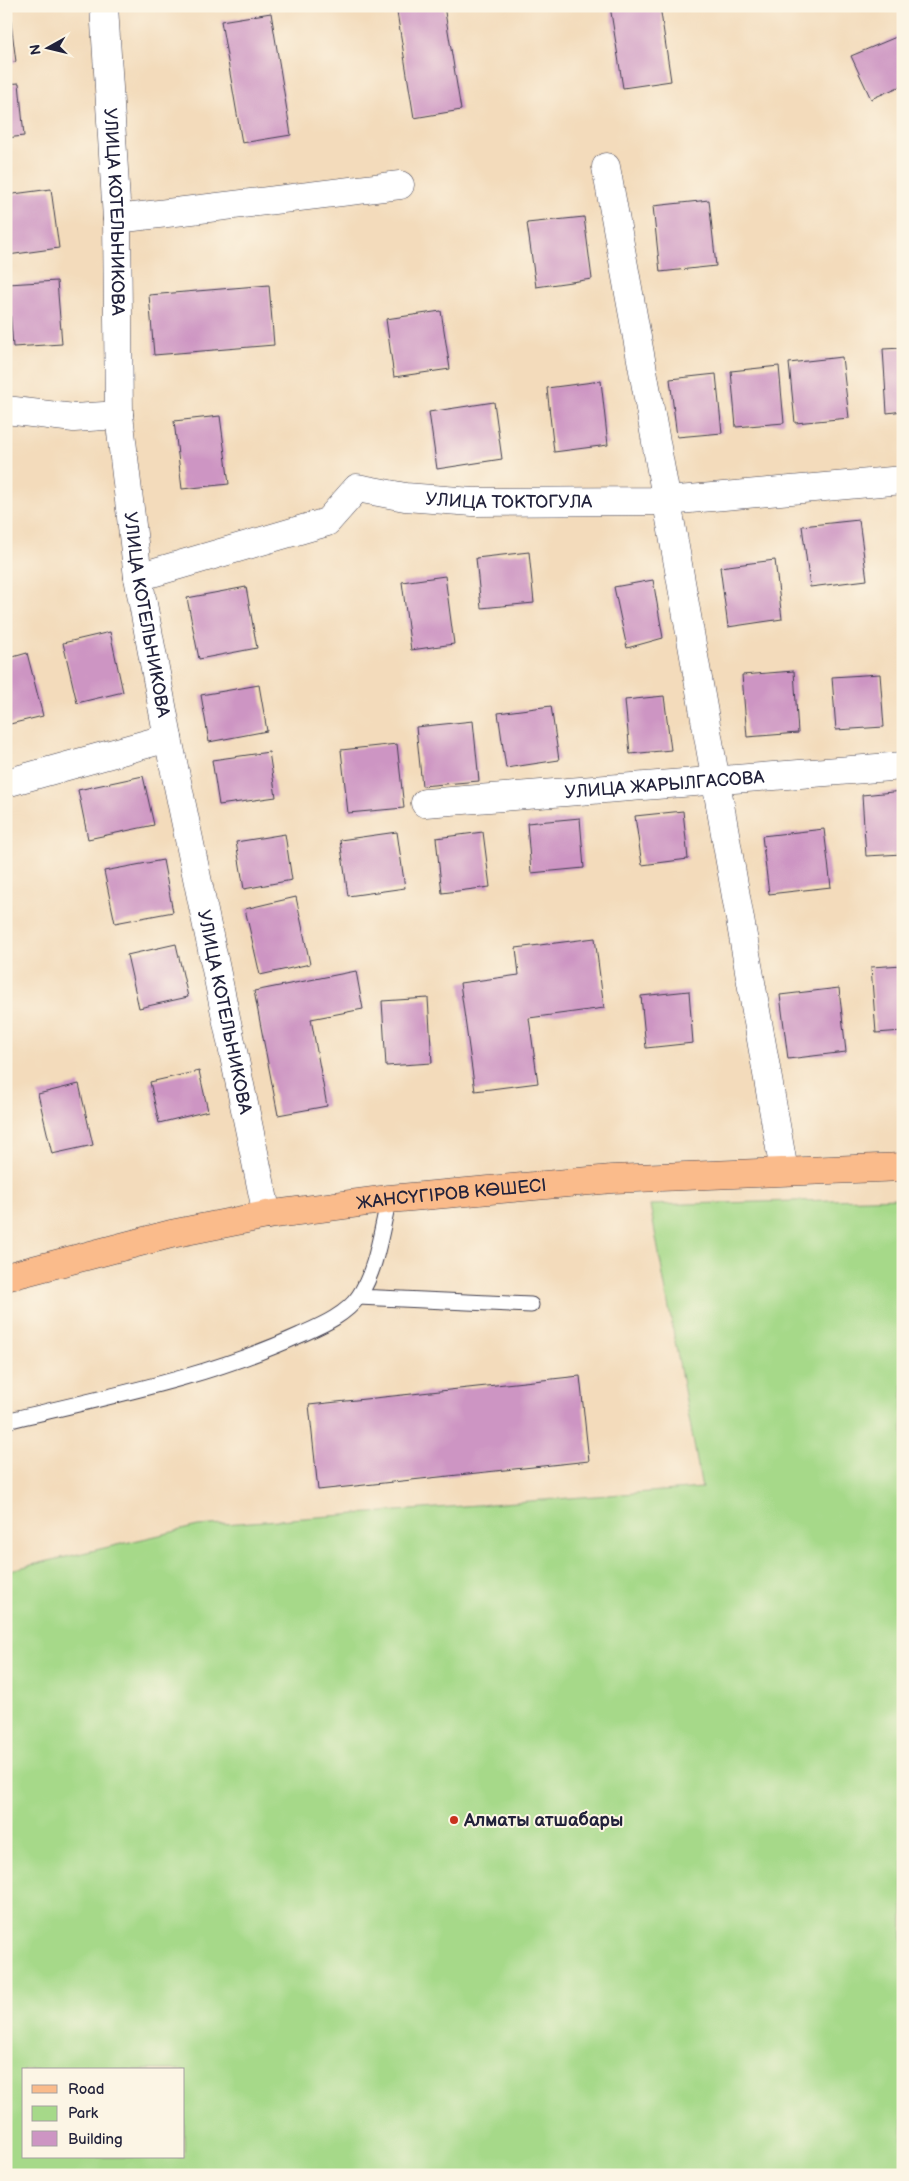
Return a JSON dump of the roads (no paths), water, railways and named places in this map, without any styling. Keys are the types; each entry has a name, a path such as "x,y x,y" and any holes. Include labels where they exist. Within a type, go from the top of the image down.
{"main road":[{"name":"ЖАНСҮГІРОВ КӨШЕСІ","path":"6,1277 171,1234 267,1215 389,1199 612,1179 903,1167"}],"street":[{"name":"УЛИЦА КОТЕЛЬНИКОВА","path":"104,6 117,219 119,415 138,576 168,738 267,1215"},
{"path":"606,167 667,501 714,781 784,1171"},
{"path":"117,219 400,185"},
{"path":"6,410 74,418 119,415"},
{"name":"УЛИЦА ТОКТОГУЛА","path":"138,576 327,522 357,488 405,497 472,502 667,501 903,480"},
{"path":"6,783 168,738"},
{"name":"УЛИЦА ЖАРЫЛГАСОВА","path":"425,803 903,766"}],"lane":[{"path":"6,1421 176,1379 260,1354 332,1320 358,1297 372,1266 389,1199"},
{"path":"358,1297 530,1305"}],"place":[{"name":"Алматы атшабары","path":"454,1820"}]}
